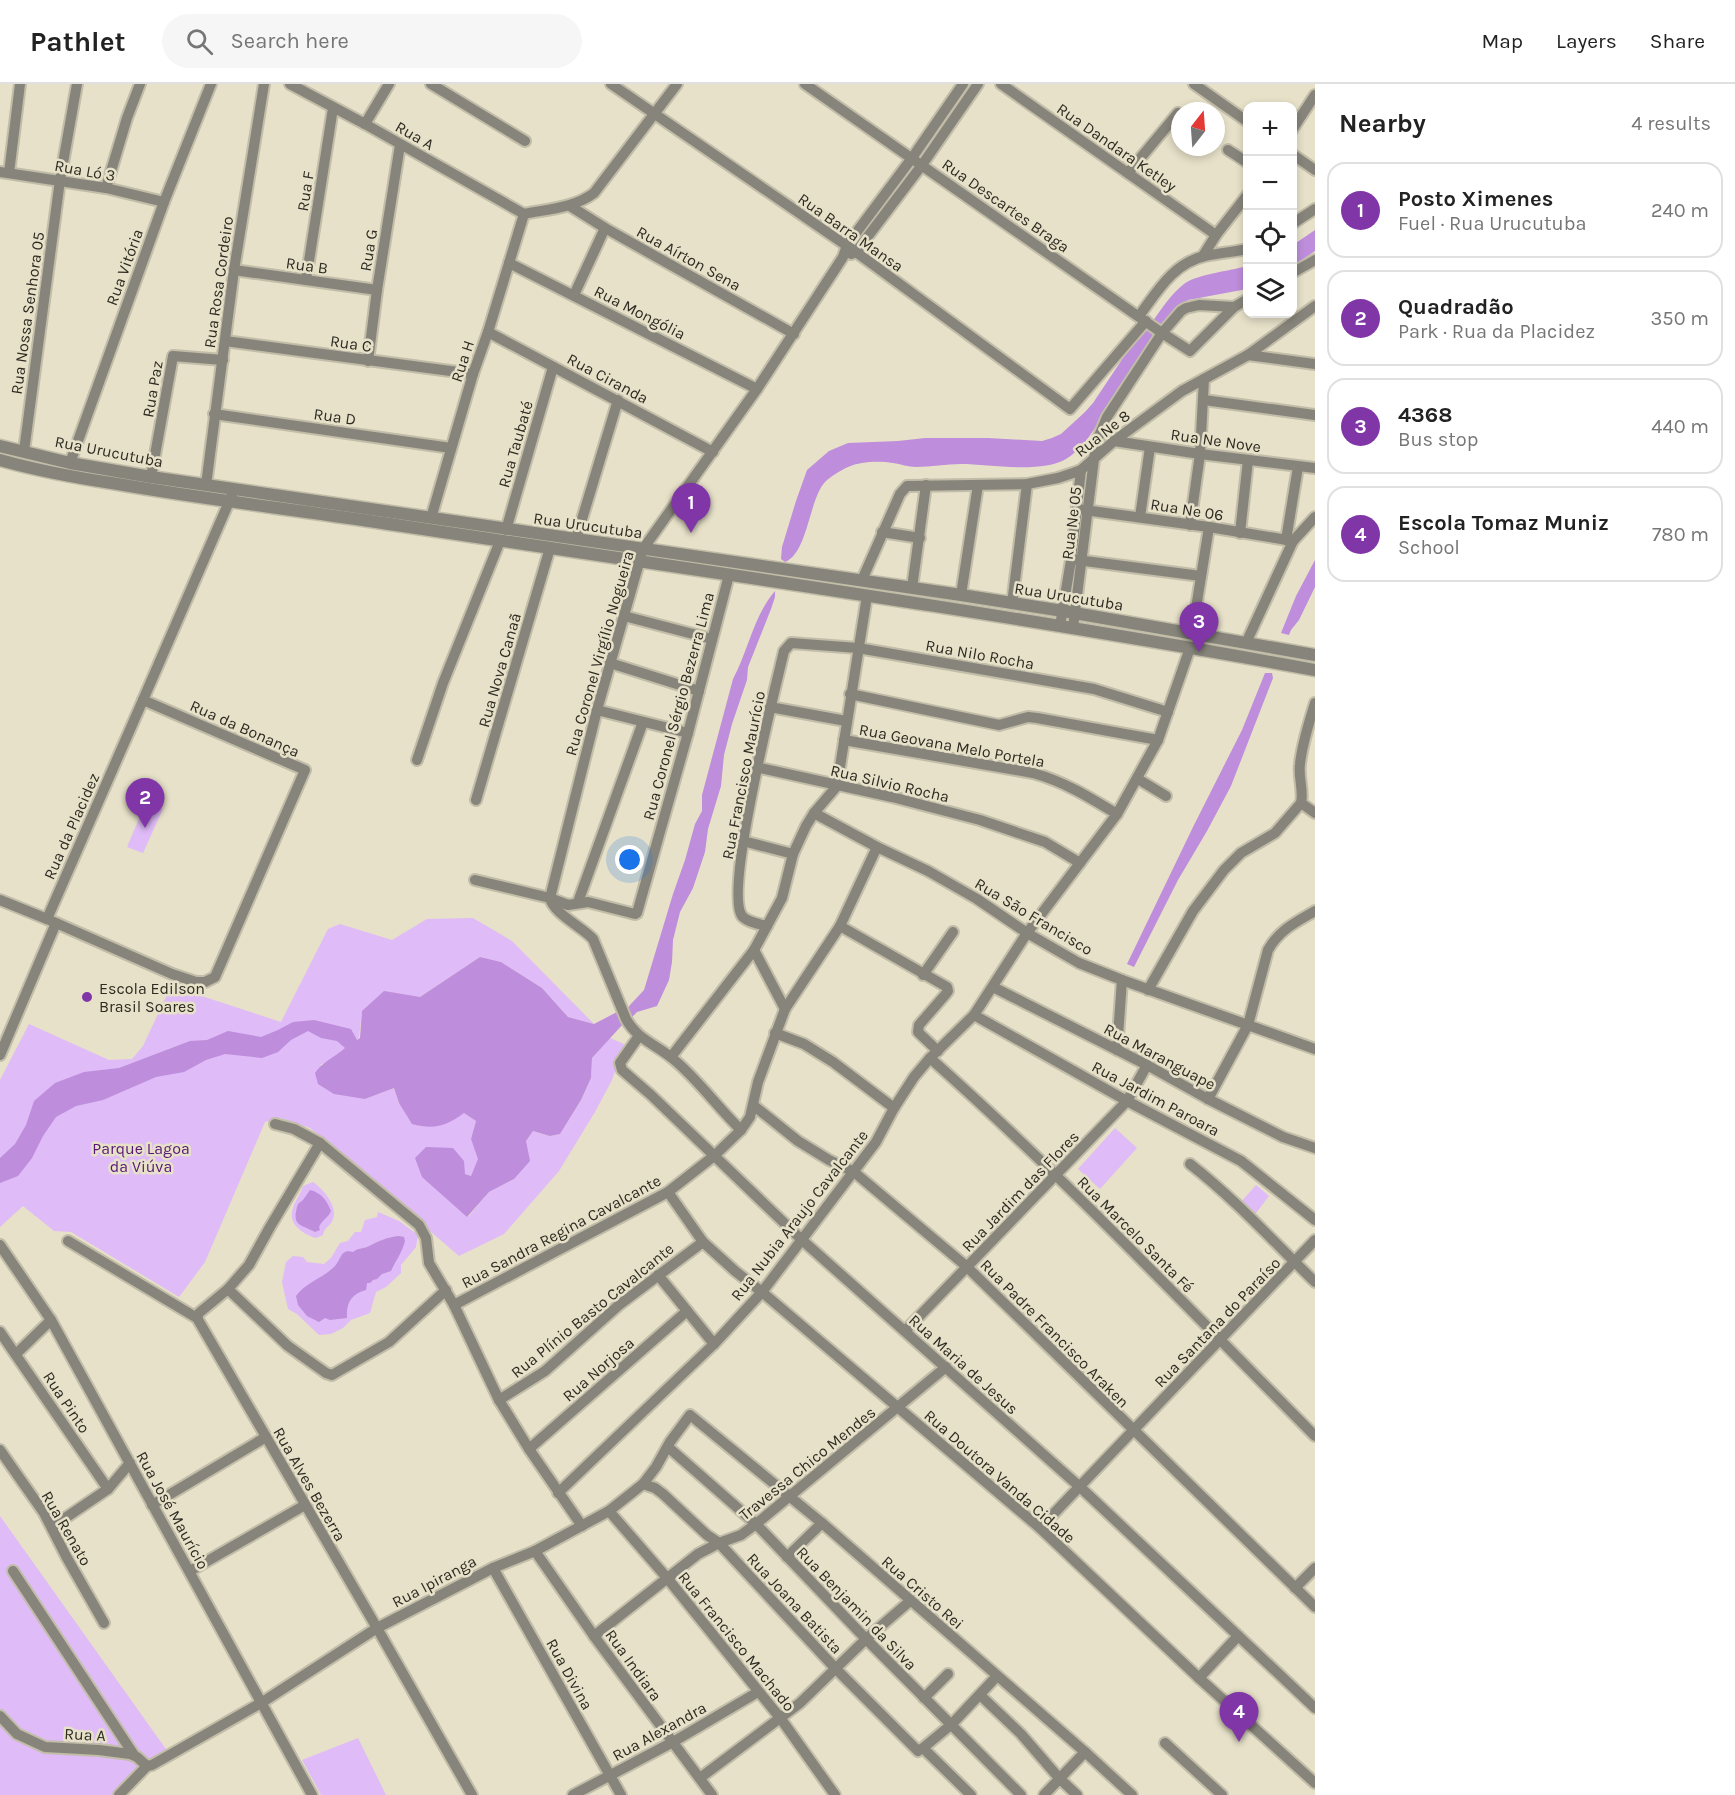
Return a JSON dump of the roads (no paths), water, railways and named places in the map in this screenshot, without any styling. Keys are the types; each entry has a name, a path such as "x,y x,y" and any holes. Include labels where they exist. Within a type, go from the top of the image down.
{"street":[{"path":"4,172 20,84"},
{"name":"Rua Nossa Senhora 05","path":"24,451 60,180 77,84"},
{"path":"106,188 140,84"},
{"name":"Rua Vitória","path":"70,463 164,202 211,84"},
{"name":"Rua Rosa Cordeiro","path":"206,485 234,270 264,84"},
{"name":"Rua A","path":"290,84 524,214"},
{"path":"365,124 389,84"},
{"path":"431,84 525,141"},
{"name":"Rua Barra Mansa","path":"611,84 851,249 1070,409 1142,319"},
{"path":"524,214 570,206 594,193 677,84"},
{"name":"Rua Descartes Braga","path":"805,84 1190,351 1234,307"},
{"path":"851,249 963,84"},
{"path":"851,249 922,165 978,84"},
{"name":"Rua Dandara Ketley","path":"1001,84 1216,235"},
{"path":"1194,84 1243,118"},
{"path":"1297,124 1315,95"},
{"name":"Rua F","path":"306,280 333,108"},
{"path":"1128,173 1171,121"},
{"name":"Rua G","path":"369,361 377,290 400,145"},
{"path":"1228,150 1243,160"},
{"path":"1296,156 1315,170"},
{"name":"Rua Ló 3","path":"4,172 106,188 164,202"},
{"path":"1203,256 1243,200"},
{"name":"Rua Aírton Sena","path":"570,206 605,228 794,333"},
{"path":"1297,221 1315,209"},
{"name":"Rua H","path":"431,518 473,374 524,214"},
{"path":"574,295 605,228"},
{"name":"Rua Coronel Virgílio Nogueira","path":"549,898 597,710 642,555 794,333 843,257 851,249"},
{"path":"1142,319 1171,273 1203,256 1243,250"},
{"path":"1297,271 1315,260"},
{"name":"Rua Mongólia","path":"509,263 756,389"},
{"name":"Rua B","path":"234,270 377,290"},
{"path":"1234,307 1243,302"},
{"name":"Rua Ne 05","path":"1073,628 1069,612 1083,510 1096,443 1107,417 1162,333 1181,311 1199,305 1234,307"},
{"name":"Rua Ne 8","path":"862,580 882,532 903,489 907,486 1027,484 1058,478 1081,470 1114,441 1182,391 1248,355 1313,309"},
{"name":"Rua Ciranda","path":"488,332 713,452"},
{"name":"Rua C","path":"225,341 473,374"},
{"path":"1248,355 1315,364"},
{"name":"Rua Paz","path":"151,477 173,356 223,360"},
{"name":"Rua Taubaté","path":"417,760 443,683 503,535 553,367"},
{"path":"1190,525 1200,454 1204,379"},
{"path":"576,539 618,400"},
{"path":"1204,400 1315,415"},
{"name":"Rua D","path":"214,414 451,447"},
{"name":"Rua Ne Nove","path":"1114,441 1315,468"},
{"name":"Rua Urucutuba","path":"0,446 70,463 235,489 354,513"},
{"path":"1140,517 1150,447"},
{"name":"Rua Urucutuba","path":"0,460 67,476 229,502 354,513 503,535 576,539 729,575 1073,628 1315,670"},
{"path":"1240,533 1248,460"},
{"path":"1246,643 1289,541 1298,467"},
{"name":"Rua Ne 05","path":"1081,470 1083,510"},
{"path":"1012,604 1027,484"},
{"path":"912,588 926,485"},
{"path":"961,595 978,485"},
{"path":"143,700 235,489"},
{"name":"Rua Ne 06","path":"1083,510 1209,527 1289,541"},
{"name":"Rua Urucutuba","path":"377,516 431,518 550,548 642,555 862,580 1069,612 1315,655"},
{"path":"1289,541 1315,517"},
{"path":"1192,633 1209,527"},
{"path":"882,532 920,537"},
{"name":"Rua Nova Canaã","path":"476,800 550,548"},
{"path":"1077,560 1201,576"},
{"name":"Rua Coronel Sérgio Bezerra Lima","path":"578,902 588,902 637,914 688,733 729,575"},
{"path":"671,1057 754,950 782,898 794,854 806,826 837,786 867,596"},
{"name":"Rua Ne 05","path":"1060,626 1069,612"},
{"path":"624,616 712,639"},
{"name":"Rua Nilo Rocha","path":"785,648 791,643 858,648 1094,688 1168,712"},
{"name":"Rua Francisco Maurício","path":"767,926 743,917 737,905 743,841 756,767 785,648"},
{"name":"Rua Nubia Araujo Cavalcante","path":"558,1494 714,1344 762,1292 876,1142 914,1077 974,1015 1027,933 1117,814 1138,779 1158,740 1190,648"},
{"path":"610,663 699,691"},
{"path":"850,694 999,724 1028,717 1158,740"},
{"name":"Rua da Placidez","path":"0,1055 51,921 143,700"},
{"name":"Rua da Bonança","path":"51,921 172,974 196,982 211,980 215,977 305,771 143,700"},
{"path":"1148,990 1193,911 1224,870 1241,853 1275,833 1301,803 1299,765 1315,703"},
{"name":"Rua Geovana Melo Portela","path":"770,707 846,721"},
{"path":"597,710 688,733"},
{"path":"475,880 549,898 568,905 578,902 643,722"},
{"name":"Rua Geovana Melo Portela","path":"844,740 1053,778 1072,786 1117,814"},
{"name":"Rua Silvio Rocha","path":"756,767 892,797 969,817 1045,842 1080,863"},
{"path":"1138,779 1166,796"},
{"path":"1301,803 1315,813"},
{"name":"Rua São Francisco","path":"814,813 977,898 1027,933 1079,963 1122,981 1315,1049"},
{"path":"743,841 794,854"},
{"name":"Rua Sandra Regina Cavalcante","path":"454,1305 668,1192 714,1156 741,1130 750,1117 758,1082 785,1009 840,926 877,847"},
{"path":"549,898 553,907 593,939 632,1029 671,1057 696,1080 722,1112 741,1130"},
{"path":"0,900 51,921"},
{"path":"1208,1099 1248,1025 1268,950 1273,940 1315,911"},
{"path":"840,926 923,975 953,932"},
{"path":"754,950 785,1009"},
{"name":"Rua Marcelo Santa Fé","path":"923,975 946,987 948,991 918,1029 934,1055 1315,1436"},
{"path":"1117,1050 1122,981"},
{"name":"Rua Maranguape","path":"993,987 1283,1137 1315,1148"},
{"name":"Rua Jardim Paroara","path":"974,1015 1127,1101 1241,1161 1315,1220"},
{"path":"776,1033 804,1044 894,1108"},
{"name":"Rua Maria de Jesus","path":"639,1036 620,1064 620,1068 802,1240 1080,1487 1315,1708"},
{"name":"Rua Jardim das Flores","path":"905,1331 1127,1101 1147,1065"},
{"name":"Rua Padre Francisco Araken","path":"753,1105 798,1141 854,1172 966,1266 1315,1607"},
{"path":"275,1124 294,1129 320,1143 419,1225 426,1238 429,1263 454,1305 500,1400 558,1494 582,1526"},
{"path":"197,1318 199,1313 249,1266 320,1143"},
{"path":"1190,1164 1207,1177 1315,1282"},
{"name":"Rua Doutora Vanda Cidade","path":"668,1192 703,1242 1040,1528 1199,1678 1315,1783"},
{"name":"Rua Santana do Paraíso","path":"1040,1528 1315,1240"},
{"name":"Rua Alves Bezerra","path":"68,1241 197,1318 472,1795"},
{"name":"Rua Plínio Basto Cavalcante","path":"500,1400 545,1371 619,1305 703,1242"},
{"name":"Rua José Maurício","path":"0,1245 51,1320 312,1795"},
{"path":"658,1275 714,1344"},
{"path":"228,1288 288,1346 332,1375 388,1342 446,1290"},
{"name":"Rua Norjosa","path":"529,1449 687,1311"},
{"path":"15,1353 51,1320"},
{"name":"Rua Pinto","path":"0,1332 108,1489"},
{"name":"Travessa Chico Mendes","path":"594,1636 698,1554 741,1535 756,1524 946,1368"},
{"name":"Rua Cristo Rei","path":"690,1415 822,1523 1132,1795"},
{"name":"Rua Ipiranga","path":"147,1766 261,1703 377,1628 493,1568 535,1551 609,1511 643,1484 690,1415"},
{"path":"152,1505 266,1437"},
{"name":"Rua Benjamin da Silva","path":"668,1447 756,1524 1021,1795"},
{"name":"Rua Renato","path":"0,1450 45,1513 104,1623"},
{"path":"52,1527 108,1489 130,1462"},
{"name":"Rua Joana Batista","path":"643,1484 663,1494 707,1535 719,1543 835,1668 920,1750 971,1795"},
{"path":"190,1571 305,1505"},
{"name":"Rua Francisco Machado","path":"609,1511 668,1579 781,1719 835,1795"},
{"path":"787,1557 822,1523"},
{"name":"Rua Indiara","path":"535,1551 594,1636 712,1795"},
{"name":"Rua Divina","path":"493,1568 621,1795"},
{"path":"1295,1588 1315,1568"},
{"path":"12,1571 134,1755 147,1766 119,1795"},
{"path":"700,1778 800,1703 866,1639 910,1601"},
{"path":"1199,1678 1238,1636"},
{"path":"924,1698 948,1674"},
{"path":"920,1750 952,1724 997,1677"},
{"name":"Rua Alexandra","path":"573,1795 672,1742 758,1692"},
{"path":"980,1695 1021,1734 1077,1795"},
{"name":"Rua A","path":"0,1716 17,1734 45,1747 99,1750 134,1755"},
{"path":"1165,1743 1222,1795"},
{"path":"1044,1795 1085,1752"}],"place":[{"name":"Posto Ximenes","path":"691,533"},
{"name":"4368","path":"1199,652"},
{"name":"Quadradão","path":"145,828"},
{"name":"Escola Edilson Brasil Soares","path":"87,997"},
{"name":"Escola Tomaz Muniz","path":"1239,1742"}],"park label":[{"name":"Parque Lagoa da Viúva","path":"141,1157"}]}
